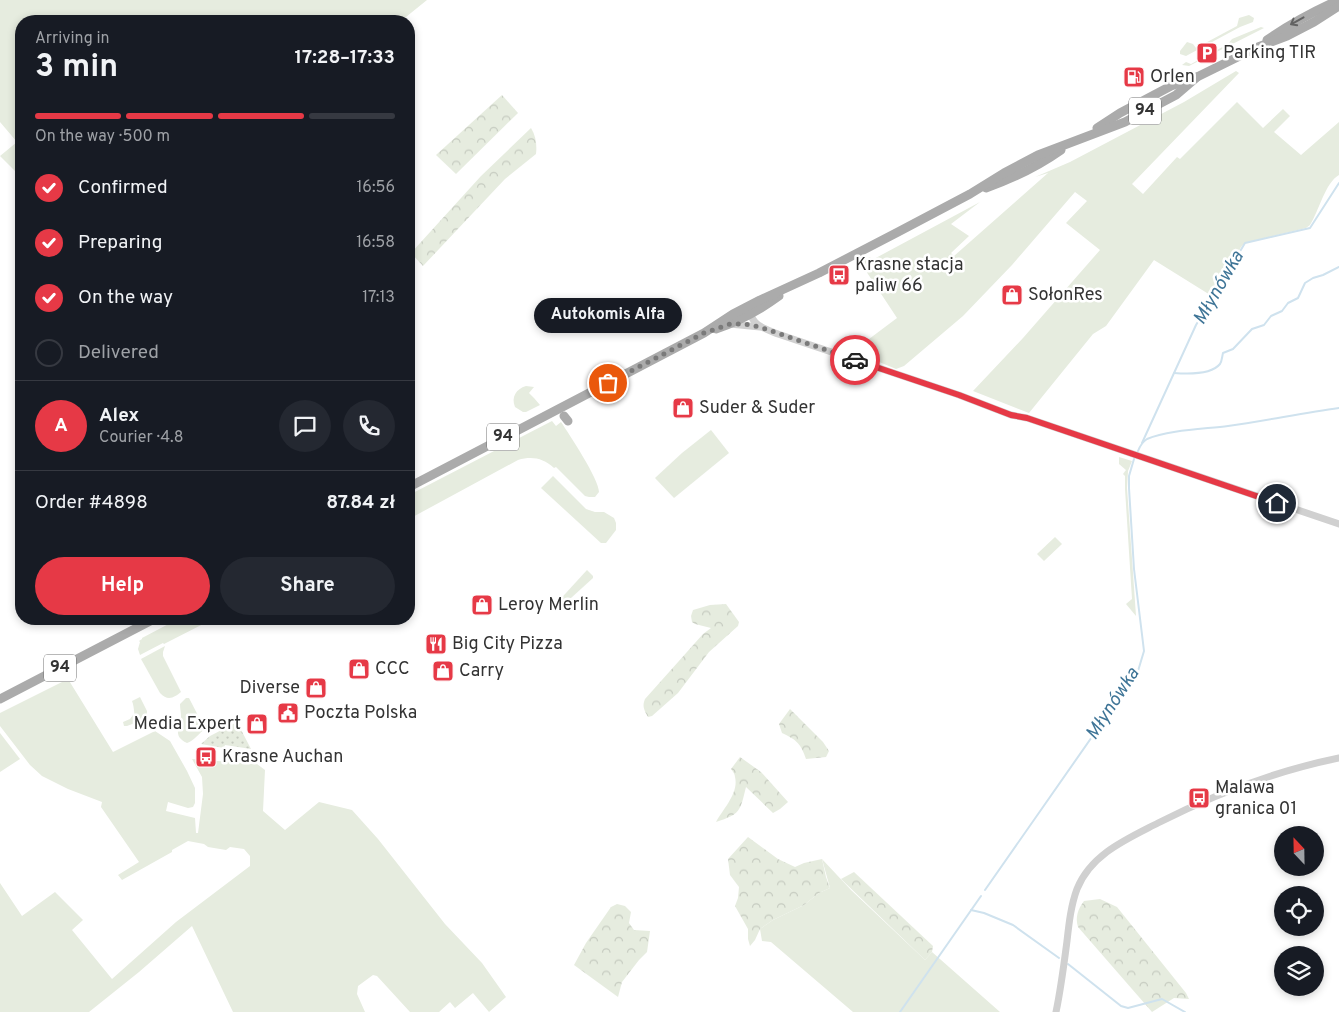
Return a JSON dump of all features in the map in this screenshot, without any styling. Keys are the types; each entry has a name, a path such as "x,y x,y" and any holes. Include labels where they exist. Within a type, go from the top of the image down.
{"main road":[{"name":"94","path":"1258,47 1283,29 1339,0"},
{"name":"94","path":"415,484 704,333 732,314 795,285 970,194 1007,180 1043,163 1140,102 1171,86 1197,78 1258,47 1287,36 1339,6"},
{"name":"94","path":"704,333 730,324 750,314 795,285"},
{"name":"94","path":"0,699 142,625"}],"street":[{"path":"755,303 751,307 750,314 754,322 760,327"},
{"path":"732,314 750,314"},
{"path":"730,324 760,327 959,395 1011,415 1027,418 1339,524"},
{"path":"1056,1012 1074,900 1083,878 1096,861 1118,844 1205,800 1282,772 1339,758"}],"green space":[{"path":"0,0 427,0 408,15 15,15 15,140 0,122"},
{"path":"1249,15 1254,18 1253,22 1186,56 1180,54 1180,51 1187,42 1193,44 1196,48 1237,26 1239,18"},
{"path":"1261,27 1264,28 1189,66 1182,65 1186,62 1191,64 1228,44 1232,39"},
{"path":"1236,71 1239,73 1132,184 1143,194 1177,157 1180,159 1237,102 1263,128 1283,109 1290,116 1274,132 1301,155 1339,122 1339,175 1330,184 1310,225 1306,228 1245,243 1241,247 1215,298 1154,260 1106,326 1093,334 1029,413 973,391 1023,338 1100,250 1066,223 1087,201 1075,192 1012,265 963,316 904,366 896,369 853,351 897,318 864,268 862,261 870,257 872,260 980,202 951,224 969,236 951,253 954,256 1048,173 1035,177 1070,162 1184,102"},
{"path":"502,95 518,113 456,174 436,155"},
{"path":"531,128 536,141 536,154 505,179 423,266 415,257 415,249 481,176"},
{"path":"15,144 15,171 0,156"},
{"path":"526,386 534,387 529,393 540,405 523,412 515,407 514,397 517,391"},
{"path":"552,421 556,426 561,422 577,446 594,477 599,492 595,497 585,496 556,467 554,468 541,460 528,458 518,460 415,516 415,492"},
{"path":"711,430 729,453 674,498 655,478"},
{"path":"1119,457 1132,461 1128,471 1127,488 1136,616 1126,604 1132,599 1125,476 1123,474 1126,470 1119,464"},
{"path":"553,476 586,509 604,512 614,518 616,530 606,543 601,543 541,488"},
{"path":"1055,537 1062,544 1044,561 1037,554"},
{"path":"587,570 593,578 558,608 555,605"},
{"path":"726,604 739,622 738,626 709,652 678,693 652,716 648,717 644,708 645,699 703,634 711,628 692,622 693,610 710,605"},
{"path":"167,625 201,625 140,655 138,649 139,641"},
{"path":"165,646 163,656 181,692 171,698 160,693 141,659"},
{"path":"68,679 113,752 155,731 170,741 195,788 195,803 193,807 188,808 168,802 166,811 195,818 196,833 198,833 203,794 202,777 192,759 257,764 265,770 263,811 285,830 319,802 352,810 378,839 445,924 482,963 506,997 489,1012 473,993 455,1008 450,1002 439,1012 410,1012 377,976 373,975 358,986 357,994 365,1012 233,1012 192,926 89,1012 0,1012 0,883 22,916 55,892 83,920 72,930 112,979 176,922 250,866 250,856 244,849 230,847 226,850 188,841 122,880 118,875 139,862 101,807 102,802 68,789 42,776 30,765 0,726 0,713"},
{"path":"140,697 147,711 147,716 145,719 124,726 123,722 130,719 133,715 134,721 137,720 132,701"},
{"path":"186,698 189,698 205,729 187,743 178,734 181,717 180,704"},
{"path":"790,709 823,742 829,751 826,757 806,759 798,743 782,733 779,724"},
{"path":"237,722 251,749 225,745 224,748 201,744 210,736"},
{"path":"0,733 20,759 0,772"},
{"path":"740,757 761,772 788,802 773,813 746,787 738,811 730,817 716,822 733,795 736,783 735,775 731,769"},
{"path":"748,837 778,859 795,867 822,859 830,888 819,893 804,905 773,920 760,929 750,946 748,929 735,906 739,887 730,875 728,859"},
{"path":"822,859 851,890 925,960 932,952 1000,1012 853,1012 771,942 762,941 760,929 773,920 804,905 819,893 830,888"},
{"path":"854,872 933,946 932,952 925,960 841,879"},
{"path":"1100,899 1117,907 1189,999 1174,998 1152,1012 1078,927 1078,913 1084,901"},
{"path":"617,904 625,906 631,912 629,923 634,930 650,931 647,952 622,982 618,997 574,965 586,943 611,907"}],"waterway":[{"name":"Młynówka","path":"1142,443 1196,325 1245,243 1310,228 1339,183"},
{"path":"1174,373 1198,373 1216,368 1221,363 1223,353 1233,349 1252,329 1264,325 1271,316 1282,311 1288,303 1298,298 1305,283 1339,267"},
{"name":"Młynówka","path":"1138,451 1141,444 1147,439 1165,434 1339,408"},
{"name":"Młynówka","path":"985,890 1138,671 1144,651 1134,569 1129,488 1129,476 1134,459"},
{"name":"Młynówka","path":"900,1012 981,896"},
{"path":"971,910 984,913 1013,925 1059,958"},
{"path":"1068,964 1121,1006 1128,1008 1162,999 1185,1012"}],"way so far":[{"path":"608,383 704,333 730,324 760,327 855,360"}],"place":[{"name":"Parking TIR","path":"1207,53"},
{"name":"Orlen","path":"1134,77"},
{"name":"Krasne stacja paliw 66","path":"839,275"},
{"name":"SołonRes","path":"1012,295"},
{"name":"Autokomis Alfa","path":"608,383"},
{"name":"Suder & Suder","path":"683,408"},
{"name":"Leroy Merlin","path":"482,605"},
{"name":"Big City Pizza","path":"436,644"},
{"name":"CCC","path":"359,669"},
{"name":"Carry","path":"443,671"},
{"name":"Diverse","path":"316,688"},
{"name":"Poczta Polska","path":"288,713"},
{"name":"Media Expert","path":"257,724"},
{"name":"Krasne Auchan","path":"206,757"},
{"name":"Malawa granica 01","path":"1199,798"}],"route":[{"path":"855,360 959,395 1011,415 1027,418 1277,503"}]}
